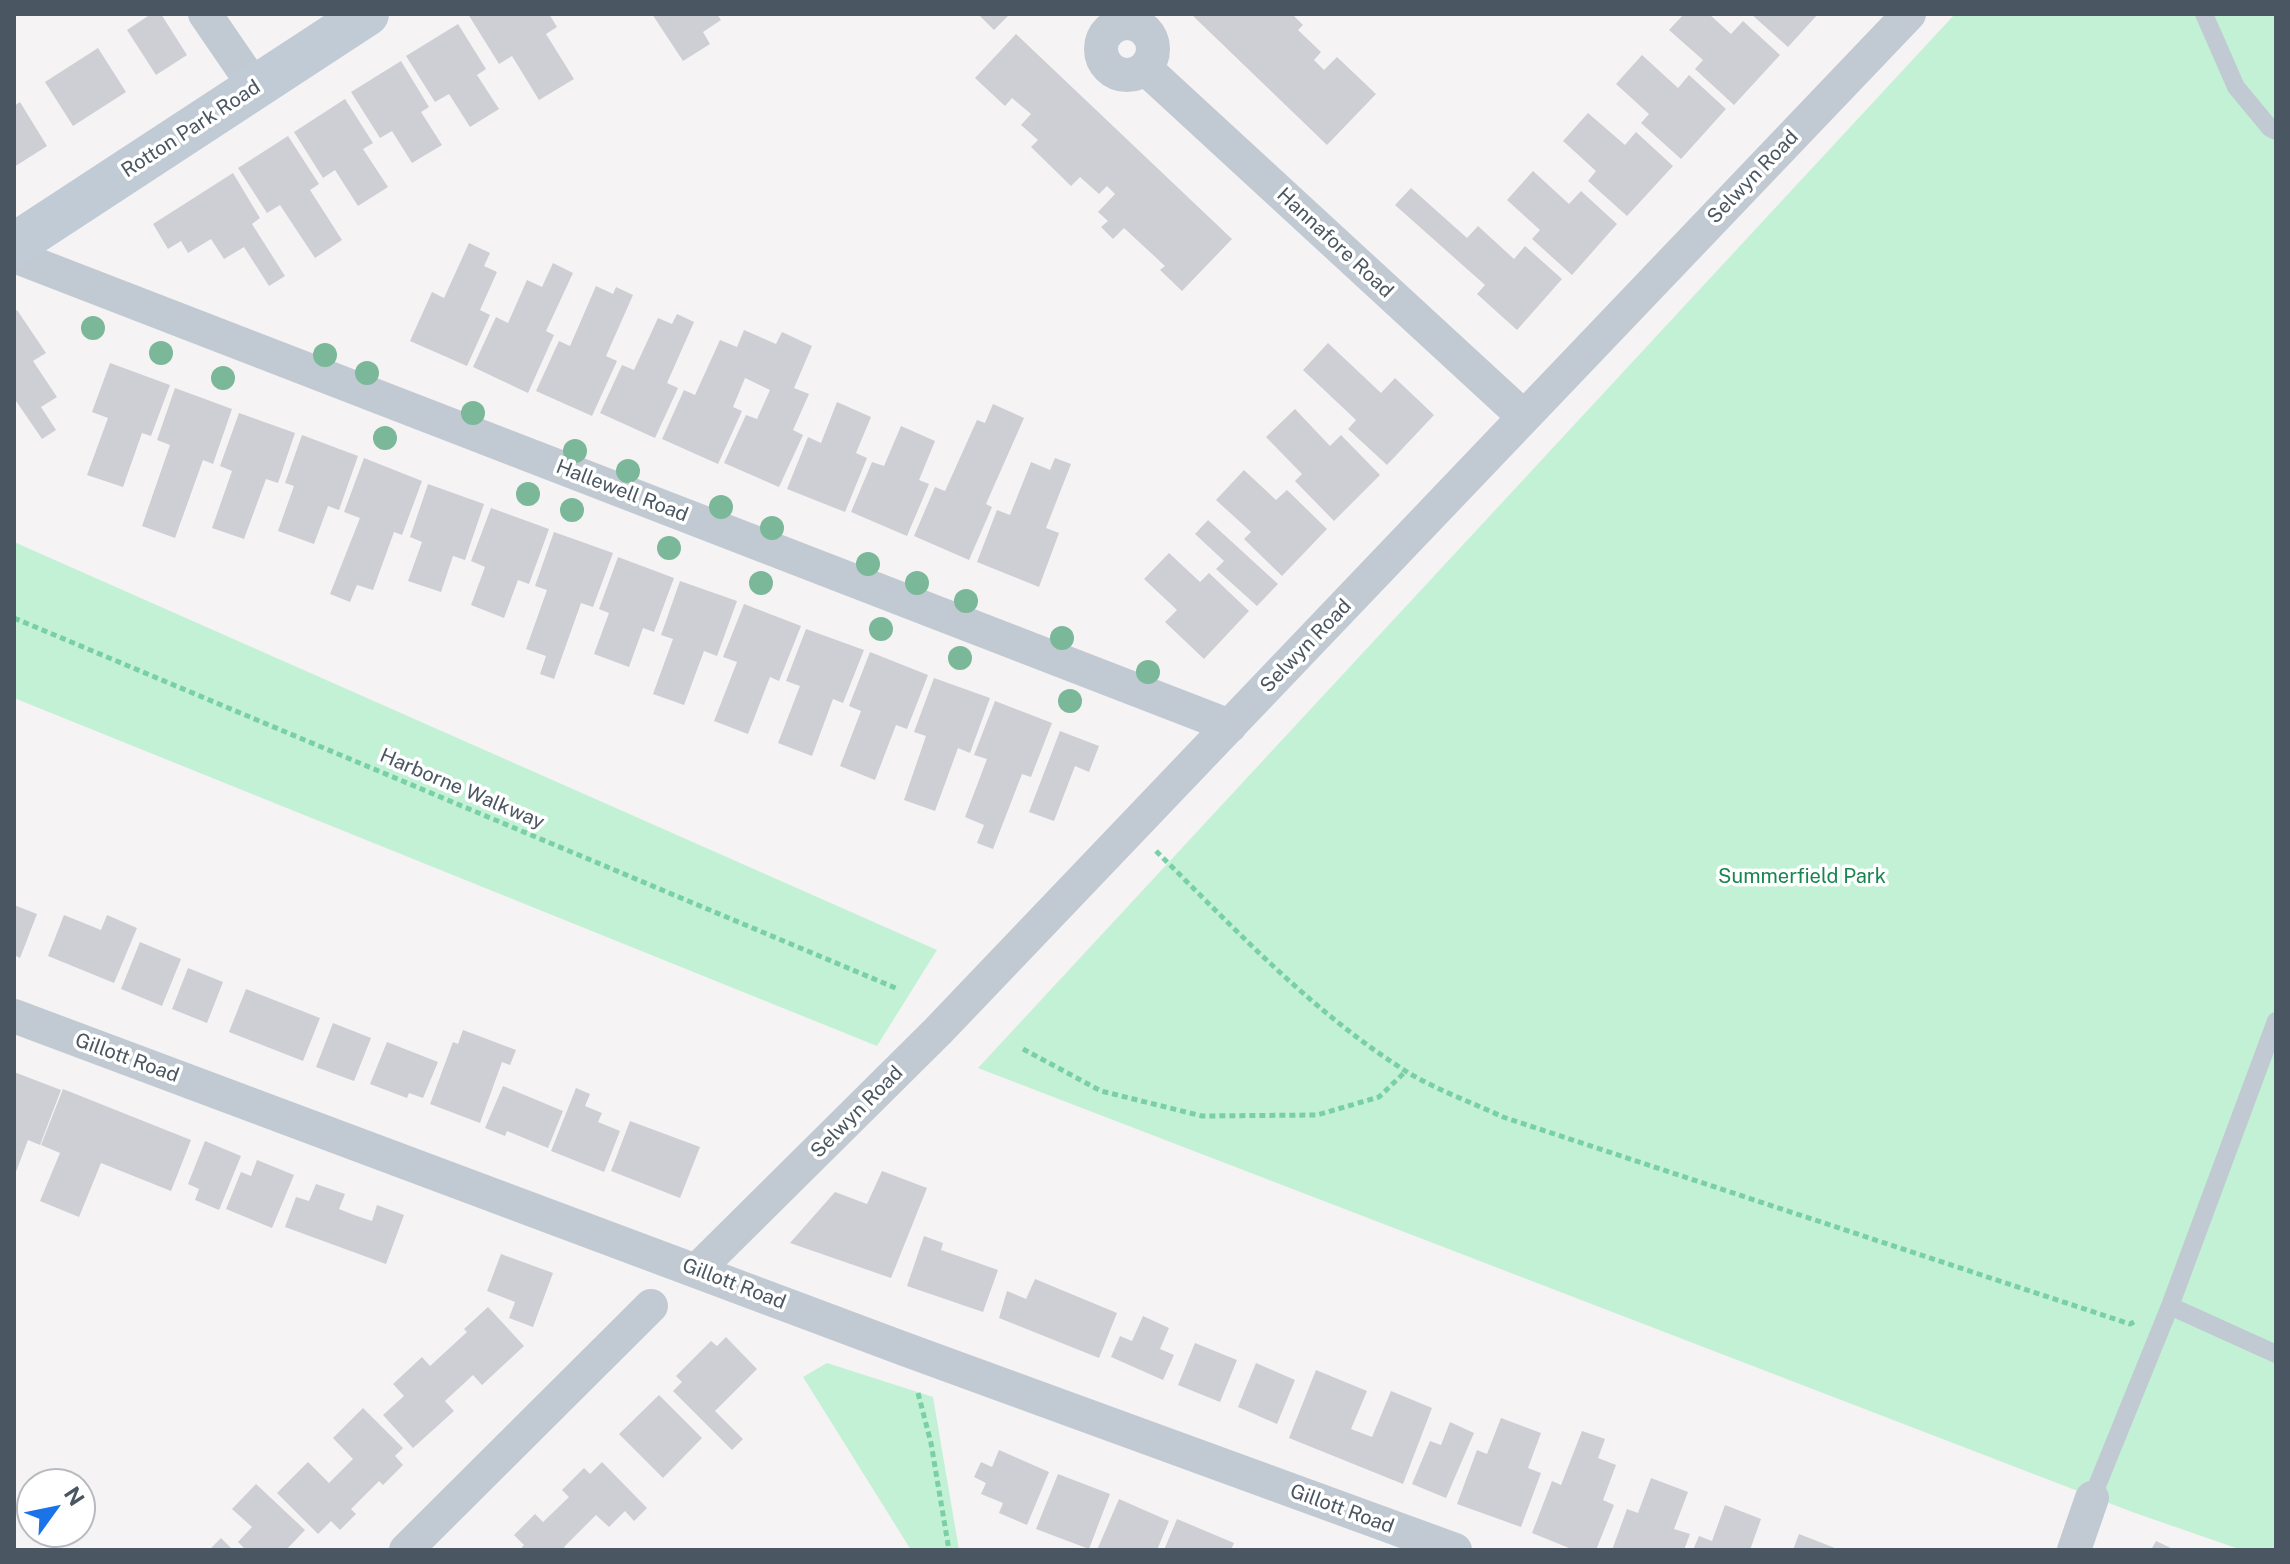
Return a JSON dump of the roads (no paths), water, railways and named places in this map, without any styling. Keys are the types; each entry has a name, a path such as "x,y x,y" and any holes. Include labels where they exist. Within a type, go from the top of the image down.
{"main road":[{"name":"Rotton Park Road","path":"14,245 367,14"}],"street":[{"path":"205,14 255,87"},
{"name":"Selwyn Road","path":"697,1270 938,1031 1909,14"},
{"name":"Hannafore Road","path":"1146,69 1524,417"},
{"name":"Hallewell Road","path":"14,256 1230,726"},
{"name":"Gillott Road","path":"14,1016 1455,1550"},
{"path":"406,1550 651,1306"},
{"path":"2074,1550 2092,1498"}],"lane":[{"path":"2204,14 2236,87 2270,128 2276,131"},
{"path":"2092,1498 2170,1306 2276,1021"},
{"path":"2170,1306 2276,1354"}],"park label":[{"name":"Summerfield Park","path":"1802,877"}]}
